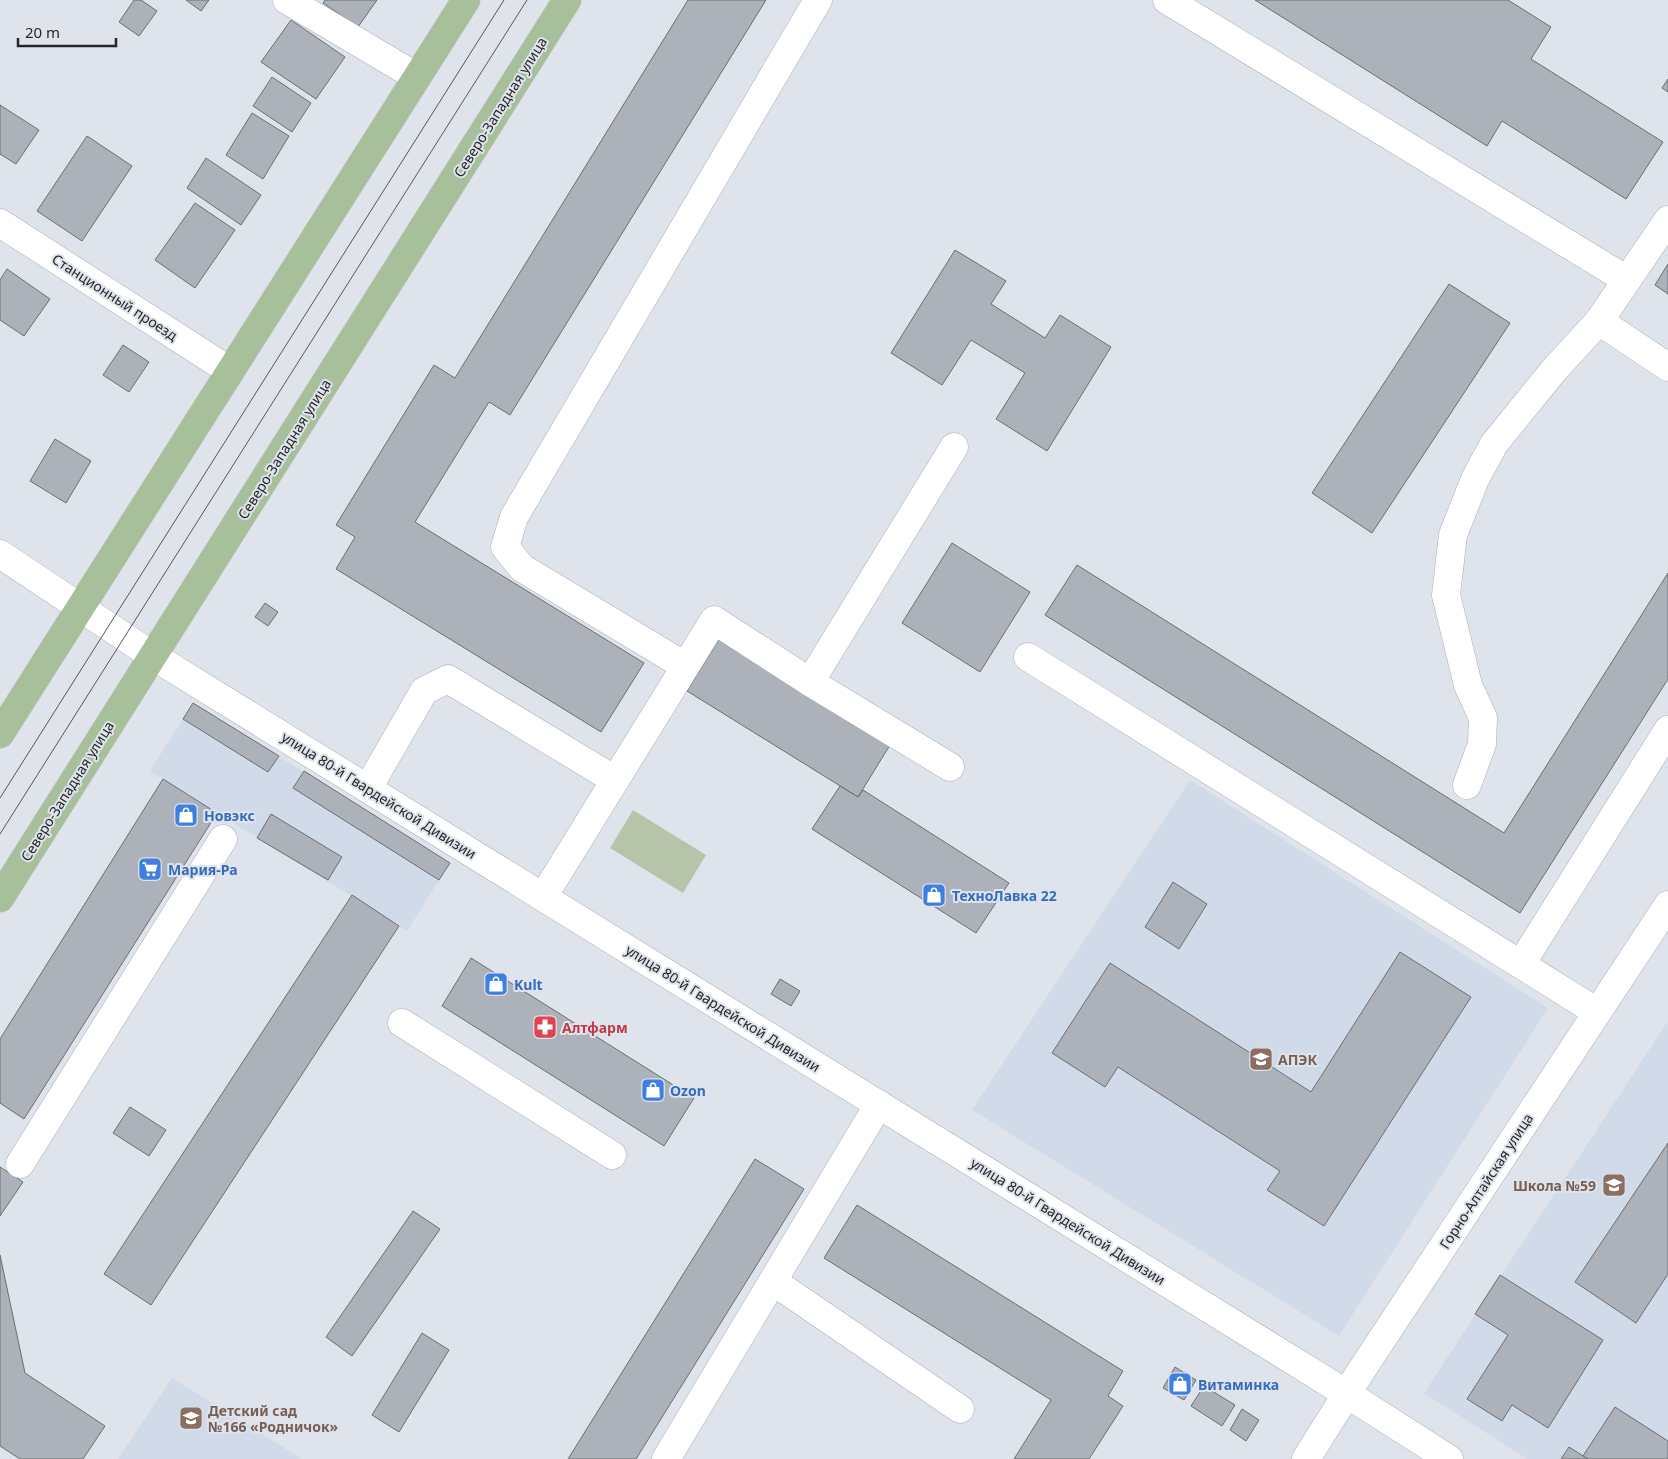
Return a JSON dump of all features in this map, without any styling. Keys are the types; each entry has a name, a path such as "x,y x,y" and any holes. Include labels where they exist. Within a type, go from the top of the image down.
{"main road":[{"path":"0,734 466,0"},
{"name":"Северо-Западная улица","path":"0,898 567,0"}],"street":[{"path":"287,0 418,77"},
{"path":"686,666 522,568 505,547 514,518 818,0"},
{"path":"1167,0 1627,280"},
{"path":"1467,785 1482,744 1483,718 1468,685 1446,595 1453,535 1475,479 1494,444 1554,370 1599,321 1668,220"},
{"name":"Станционный проезд","path":"0,224 230,371"},
{"path":"1599,321 1668,367"},
{"path":"810,682 954,447"},
{"name":"улица 80-й Гвардейской Дивизии","path":"0,554 153,656 879,1104 1449,1459"},
{"path":"543,896 714,620 810,682 950,767"},
{"path":"1028,657 1597,1012"},
{"path":"368,788 424,691 448,679 615,780"},
{"path":"1521,964 1668,730"},
{"path":"20,1164 223,839"},
{"name":"Горно-Алтайская улица","path":"1306,1459 1668,905"},
{"path":"402,1023 612,1155"},
{"path":"666,1459 774,1282 879,1104"},
{"path":"774,1282 960,1409"}],"shaded area":[{"path":"193,703 450,863 407,931 150,771"},
{"name":"АПЭК","path":"1190,780 1548,1008 1339,1336 972,1110"},
{"path":"1668,1021 1668,1459 1527,1459 1424,1393"},
{"name":"Детский сад №166 «Родничок»","path":"172,1378 302,1459 118,1459"}],"green space":[{"path":"633,810 706,855 683,893 610,848"}],"building":[{"path":"134,0 141,0 157,11 139,36 119,22"},
{"path":"186,0 209,0 201,11"},
{"path":"325,0 377,0 358,27 323,3"},
{"path":"688,0 766,0 510,415 489,402 415,522 644,663 601,732 336,569 355,537 336,525 434,365 455,378"},
{"path":"1255,0 1508,0 1551,27 1531,59 1663,142 1626,199 1502,121 1487,146"},
{"path":"291,20 345,57 316,99 261,62"},
{"path":"272,77 311,103 292,132 253,106"},
{"path":"1668,79 1668,92 1662,88"},
{"path":"0,105 39,130 16,164 0,154"},
{"path":"252,113 289,136 263,179 226,155"},
{"path":"87,136 132,166 82,241 37,211"},
{"path":"206,158 261,195 241,225 187,188"},
{"path":"195,203 235,230 195,288 155,260"},
{"path":"955,250 1006,281 991,304 1045,338 1060,315 1111,347 1047,451 996,419 1025,373 971,340 942,385 891,353"},
{"path":"1668,264 1668,294 1655,285"},
{"path":"7,269 50,299 24,336 0,320 0,280"},
{"path":"1449,284 1510,323 1372,533 1312,493"},
{"path":"123,345 149,362 129,392 103,375"},
{"path":"55,439 91,461 66,503 30,481"},
{"path":"952,543 1030,592 980,672 902,623"},
{"path":"1077,565 1504,833 1668,573 1668,679 1520,913 1045,615"},
{"path":"265,603 278,612 268,626 255,617"},
{"path":"719,639 890,745 858,797 687,691"},
{"path":"193,703 279,756 268,772 183,719"},
{"path":"304,771 450,863 439,880 293,788"},
{"path":"163,779 217,813 24,1119 0,1103 0,1039"},
{"path":"840,786 858,797 863,790 1009,883 976,933 812,829"},
{"path":"271,814 342,857 328,880 257,838"},
{"path":"1173,882 1207,904 1179,949 1145,927"},
{"path":"352,895 399,926 151,1305 104,1274"},
{"path":"1400,952 1471,997 1324,1226 1267,1190 1280,1171 1118,1067 1105,1087 1052,1053 1110,963 1311,1092"},
{"path":"471,958 694,1098 664,1146 442,1006"},
{"path":"780,979 800,991 791,1006 771,994"},
{"path":"130,1107 166,1130 149,1156 113,1133"},
{"path":"1668,1143 1668,1274 1636,1323 1575,1282"},
{"path":"755,1159 804,1189 636,1459 568,1459"},
{"path":"0,1167 23,1182 0,1216"},
{"path":"857,1205 1123,1371 1108,1396 1123,1406 1089,1459 1014,1459 1051,1400 824,1258"},
{"path":"413,1211 440,1229 352,1356 326,1337"},
{"path":"0,1255 25,1373 105,1426 83,1459 20,1459 0,1446"},
{"path":"1500,1275 1603,1340 1548,1428 1512,1405 1502,1421 1467,1399 1508,1335 1475,1314"},
{"path":"422,1333 449,1350 399,1432 372,1415"},
{"name":"Витаминка","path":"1175,1367 1196,1380 1184,1400 1163,1388"},
{"path":"1204,1386 1235,1405 1222,1426 1191,1406"},
{"path":"1615,1407 1668,1441 1668,1459 1588,1459 1583,1456"},
{"path":"1242,1409 1259,1420 1246,1441 1230,1430"},
{"path":"1569,1447 1583,1456 1588,1459 1561,1459"}],"tram line":[{"path":"0,798 504,0"},
{"path":"0,834 527,0"}],"place":[{"name":"Новэкс","path":"186,815"},
{"name":"Мария-Ра","path":"150,869"},
{"name":"ТехноЛавка 22","path":"934,895"},
{"name":"Kult","path":"496,984"},
{"name":"Алтфарм","path":"545,1027"},
{"name":"АПЭК","path":"1261,1059"},
{"name":"Ozon","path":"653,1090"},
{"name":"Школа №59","path":"1614,1185"},
{"name":"Витаминка","path":"1180,1384"},
{"name":"Детский сад №166 «Родничок»","path":"191,1418"}]}
